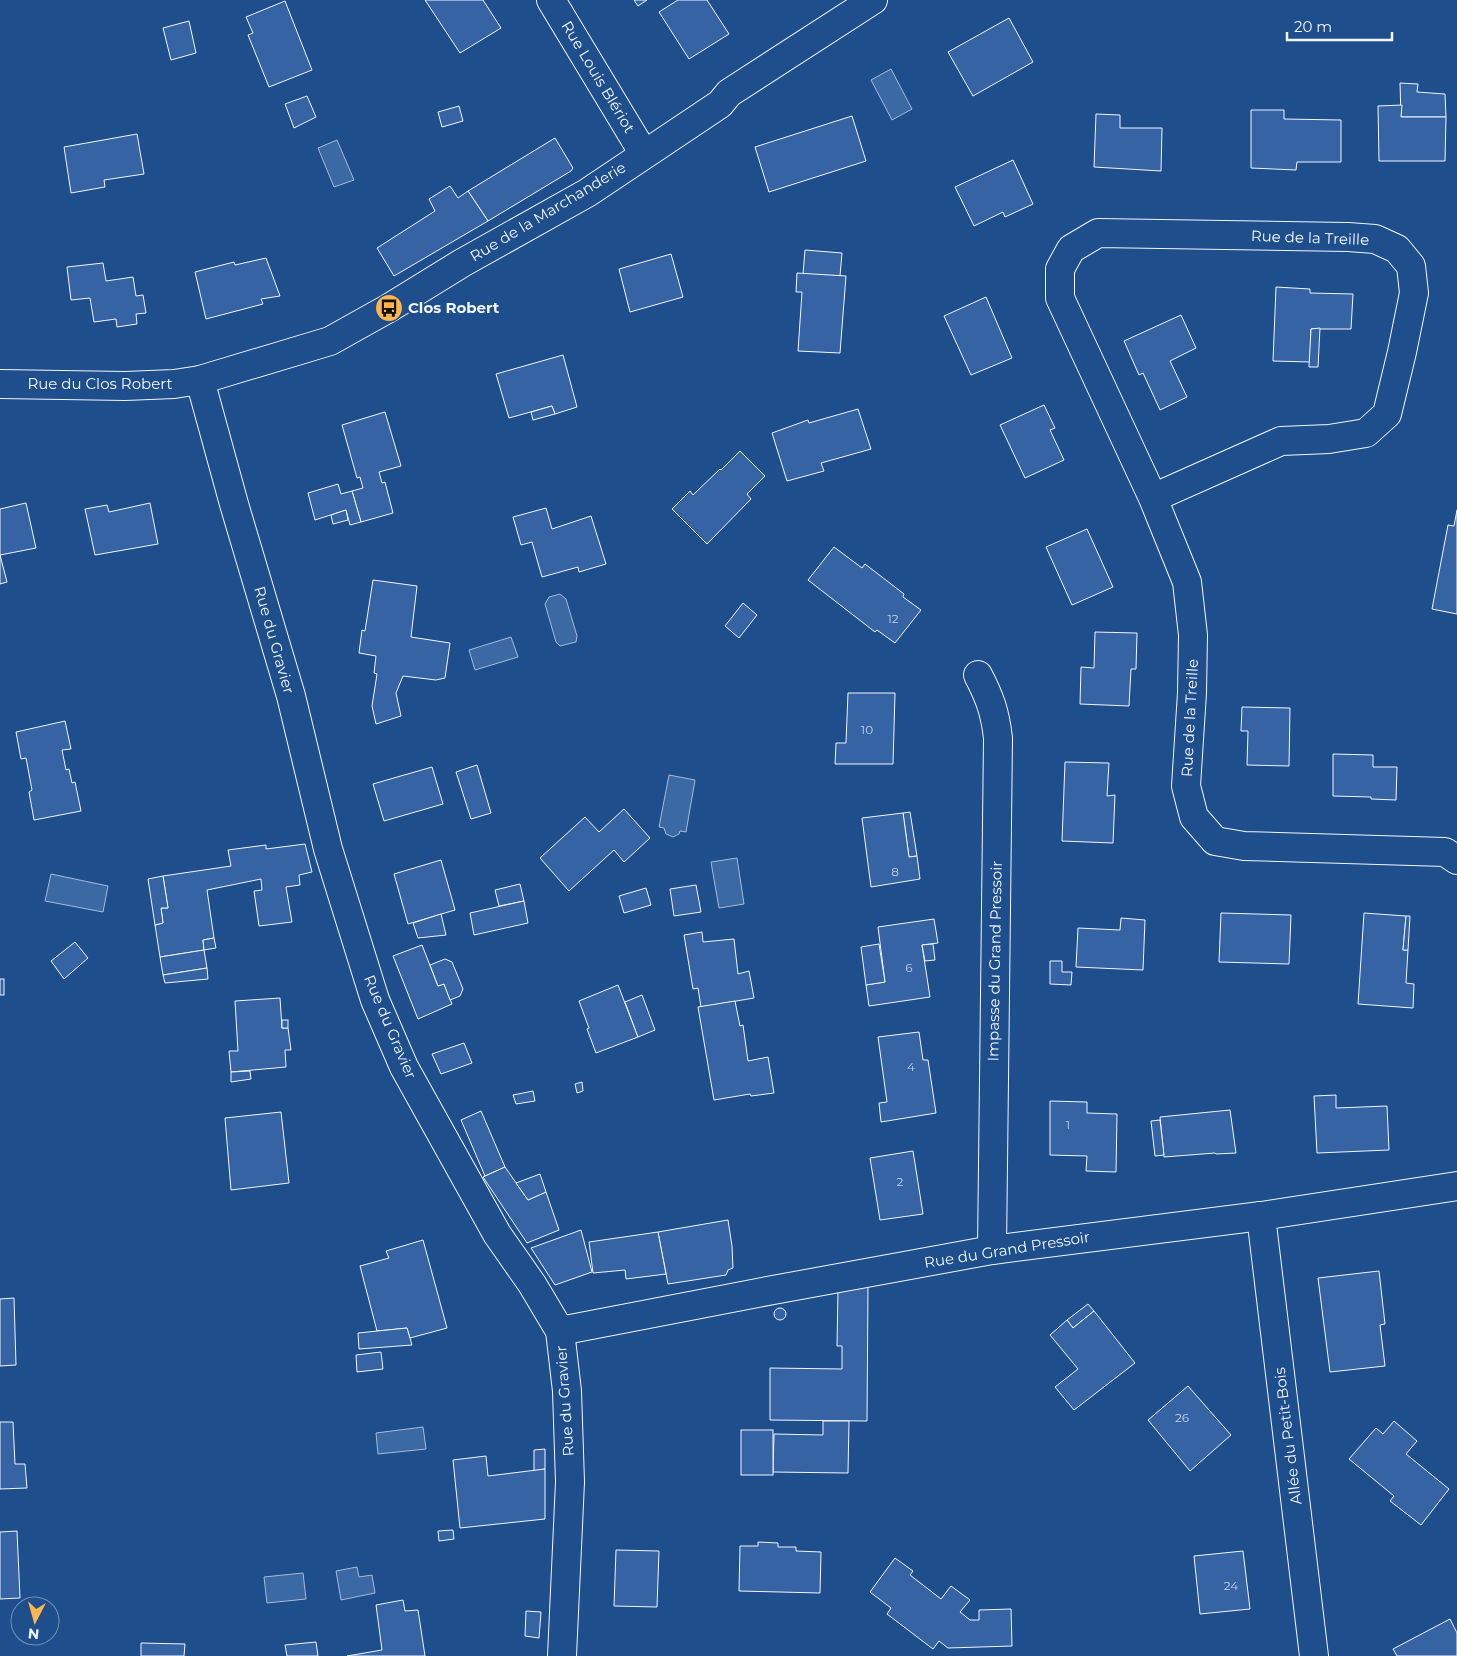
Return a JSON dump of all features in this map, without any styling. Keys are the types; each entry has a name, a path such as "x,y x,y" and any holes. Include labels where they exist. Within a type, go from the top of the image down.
{"street":[{"name":"Rue Louis Blériot","path":"551,0 644,154"},
{"name":"Rue de la Marchanderie","path":"200,380 330,341 389,308 462,263 587,193 720,104 729,94 873,0"},
{"name":"Rue de la Treille","path":"1154,498 1281,441 1329,439 1366,433 1387,414 1414,293 1411,266 1397,249 1375,239 1348,237 1098,233 1071,249 1060,269 1060,298 1154,498 1187,582 1193,635 1192,693 1186,786 1194,817 1215,840 1244,846 1445,852 1457,860"},
{"name":"Rue du Clos Robert","path":"0,384 125,386 174,384 200,380"},
{"name":"Rue du Gravier","path":"200,380 234,504 291,696 328,849 375,1000 409,1076 497,1234 532,1284 560,1331 567,1391 570,1482 562,1656"},
{"name":"Impasse du Grand Pressoir","path":"978,675 990,699 996,719 998,738 992,1250"},
{"name":"Rue du Grand Pressoir","path":"560,1331 992,1250 1261,1216 1457,1186"},
{"name":"Allée du Petit-Bois","path":"1261,1216 1314,1656"}],"water":[{"path":"891,69 912,109 892,120 871,80"},
{"path":"337,140 354,180 334,187 318,148"},
{"path":"560,594 566,599 577,636 576,642 560,646 556,642 545,604 549,597"},
{"path":"511,637 518,657 475,670 469,650"},
{"path":"669,775 695,780 686,832 680,831 679,834 673,837 666,834 664,828 659,827"},
{"path":"737,858 744,904 719,908 711,862"},
{"path":"51,874 108,886 103,912 45,901"},
{"path":"423,1427 426,1449 378,1454 376,1433"},
{"path":"357,1567 359,1577 372,1575 375,1593 341,1600 336,1571"},
{"path":"303,1573 306,1599 267,1603 264,1577"}],"building":[{"path":"425,0 483,0 501,28 460,53"},
{"path":"634,0 647,0 638,6"},
{"path":"678,0 707,0 729,34 689,59 659,12"},
{"path":"285,1 312,70 269,87 248,35 253,33 246,17"},
{"path":"1009,18 1033,62 973,96 948,52"},
{"path":"189,21 196,53 171,60 163,28"},
{"path":"1400,83 1418,84 1417,92 1445,94 1446,117 1401,117"},
{"path":"307,96 316,117 294,128 285,104"},
{"path":"1402,105 1401,117 1446,117 1445,161 1379,161 1378,106"},
{"path":"459,106 463,121 442,127 438,112"},
{"path":"1251,110 1284,110 1284,119 1341,120 1341,162 1297,162 1296,170 1251,168"},
{"path":"1096,114 1120,115 1120,128 1162,128 1161,171 1094,167"},
{"path":"852,116 866,161 769,192 755,147"},
{"path":"137,134 144,174 104,180 105,187 71,193 64,147"},
{"path":"555,138 573,168 571,171 488,221 468,191"},
{"path":"1013,160 1033,204 1005,217 1003,212 974,226 955,187"},
{"path":"450,186 458,198 468,191 488,221 394,276 377,248 435,211 429,199"},
{"path":"805,250 842,253 840,276 803,274"},
{"path":"671,254 683,297 630,312 619,269"},
{"path":"266,258 280,296 261,299 263,304 206,319 195,272 234,262 235,265"},
{"path":"103,263 106,281 133,277 136,296 143,295 146,313 136,314 137,324 117,327 116,319 94,322 90,298 71,300 67,267"},
{"path":"797,273 846,276 840,353 798,351 802,292 796,292"},
{"path":"1276,287 1310,289 1310,293 1353,294 1351,329 1311,329 1310,362 1273,361"},
{"path":"986,297 1012,358 971,375 944,316"},
{"path":"1181,315 1196,348 1170,361 1187,397 1160,410 1143,373 1139,375 1124,341"},
{"path":"1320,328 1318,367 1309,367 1311,329"},
{"path":"563,355 577,407 555,414 552,406 509,418 496,374"},
{"path":"1044,405 1055,428 1050,430 1064,460 1025,478 1000,425"},
{"path":"552,406 555,414 533,420 531,412"},
{"path":"858,409 871,449 821,463 824,471 787,481 772,433 808,420 809,423"},
{"path":"385,412 401,466 379,472 382,483 385,482 393,513 361,522 352,491 363,488 360,477 357,478 342,425"},
{"path":"740,451 765,476 747,494 751,499 707,544 672,509 690,491 693,495"},
{"path":"338,484 341,494 352,491 361,522 350,525 346,510 315,520 308,493"},
{"path":"26,503 36,548 0,555 0,509"},
{"path":"150,503 158,544 95,555 85,509 107,505 109,512"},
{"path":"546,508 552,529 591,516 606,564 579,572 578,567 542,577 532,542 521,545 513,517"},
{"path":"346,510 348,520 333,524 331,515"},
{"path":"1457,510 1457,614 1432,609 1448,525 1454,526"},
{"path":"1087,529 1113,587 1072,605 1046,547"},
{"path":"834,547 862,568 865,564 904,594 903,597 921,610 895,643 877,630 875,632 808,580"},
{"path":"0,555 7,582 0,584"},
{"path":"373,580 417,586 411,637 450,643 445,678 436,680 403,676 396,693 401,716 376,724 372,706 377,674 374,673 376,656 359,653 362,630 365,631"},
{"path":"743,603 757,615 739,638 725,626"},
{"path":"1095,632 1137,633 1136,669 1131,669 1129,706 1080,704 1081,667 1094,668"},
{"path":"848,693 895,693 893,764 835,764 836,743 846,743"},
{"path":"1242,707 1290,708 1289,766 1247,765 1248,731 1241,731"},
{"path":"65,721 71,749 62,750 66,770 69,769 72,783 75,782 81,811 34,820 29,792 32,790 26,758 21,759 16,732"},
{"path":"1333,754 1373,755 1373,767 1397,767 1396,800 1333,796"},
{"path":"1065,762 1109,763 1107,796 1115,795 1113,843 1062,841"},
{"path":"477,765 491,813 471,819 456,772"},
{"path":"432,767 443,804 384,821 373,784"},
{"path":"624,809 650,838 624,862 614,850 569,891 540,858 585,817 599,832"},
{"path":"910,812 917,856 909,857 903,813"},
{"path":"903,813 909,857 917,856 920,879 871,887 862,818"},
{"path":"305,844 312,872 299,875 300,885 286,887 292,922 259,926 254,891 262,890 261,879 207,890 214,938 203,940 204,950 160,957 155,925 163,923 161,908 168,908 163,876 231,866 228,850 266,845 266,849"},
{"path":"441,860 455,910 408,924 394,874"},
{"path":"163,876 168,908 161,908 163,923 155,925 148,879"},
{"path":"520,884 524,901 499,906 495,890"},
{"path":"696,885 701,912 674,916 670,889"},
{"path":"646,888 651,905 624,913 619,896"},
{"path":"524,901 528,923 474,935 470,913"},
{"path":"1221,913 1291,915 1289,964 1219,962"},
{"path":"1364,913 1406,916 1403,950 1408,950 1406,983 1414,984 1413,1008 1358,1004"},
{"path":"441,914 446,935 418,938 413,923"},
{"path":"1406,916 1410,916 1408,950 1403,950"},
{"path":"1121,918 1145,920 1143,970 1076,967 1078,928 1120,930"},
{"path":"934,919 938,943 922,945 930,997 869,1006 866,985 885,982 878,927"},
{"path":"702,932 703,942 734,939 738,974 749,971 754,998 701,1007 698,988 693,989 684,935"},
{"path":"214,938 216,948 204,950 203,940"},
{"path":"75,942 88,958 64,979 51,961"},
{"path":"879,944 885,982 866,985 861,947"},
{"path":"933,944 935,960 925,961 922,945"},
{"path":"422,945 438,986 444,984 452,1004 418,1019 393,956"},
{"path":"204,950 207,968 163,975 160,957"},
{"path":"445,959 452,962 463,989 460,996 450,1000 444,984 438,986 430,965"},
{"path":"1050,961 1062,961 1062,972 1072,972 1071,985 1050,984"},
{"path":"207,968 208,979 165,983 163,975"},
{"path":"0,979 4,979 4,995 0,995"},
{"path":"618,985 638,1037 596,1053 579,1001"},
{"path":"642,995 655,1030 638,1037 625,1002"},
{"path":"280,998 282,1028 288,1028 291,1050 285,1050 286,1067 231,1072 229,1051 238,1051 235,1001"},
{"path":"735,1001 740,1026 743,1025 748,1061 768,1057 774,1093 751,1096 750,1094 714,1100 698,1007"},
{"path":"282,1020 288,1020 288,1028 282,1028"},
{"path":"919,1032 923,1060 928,1060 936,1113 881,1122 879,1103 887,1102 878,1037"},
{"path":"464,1043 472,1063 441,1074 432,1054"},
{"path":"250,1071 251,1079 231,1082 231,1072"},
{"path":"582,1082 583,1091 577,1093 575,1084"},
{"path":"533,1091 535,1101 516,1104 513,1095"},
{"path":"1336,1095 1336,1108 1387,1106 1389,1150 1317,1153 1314,1096"},
{"path":"1050,1101 1087,1102 1087,1113 1117,1114 1116,1172 1086,1171 1087,1156 1050,1155"},
{"path":"1230,1110 1236,1153 1164,1157 1160,1117"},
{"path":"481,1111 505,1167 485,1176 461,1120"},
{"path":"281,1112 289,1183 231,1190 225,1118"},
{"path":"1160,1120 1164,1155 1155,1156 1151,1121"},
{"path":"913,1151 923,1214 880,1220 870,1158"},
{"path":"505,1167 528,1200 546,1192 559,1230 527,1243 483,1177"},
{"path":"540,1174 546,1192 528,1200 516,1183"},
{"path":"728,1220 733,1268 728,1270 726,1275 668,1284 658,1232"},
{"path":"581,1230 592,1272 555,1285 531,1248"},
{"path":"658,1232 666,1274 626,1279 625,1270 593,1273 589,1242"},
{"path":"423,1240 447,1328 410,1338 407,1328 377,1331 360,1266 389,1258 386,1251"},
{"path":"1379,1271 1385,1324 1380,1325 1385,1366 1330,1372 1318,1278"},
{"path":"868,1286 867,1421 770,1420 770,1368 842,1369 842,1346 837,1346 838,1289"},
{"path":"14,1298 16,1365 0,1366 0,1299"},
{"path":"1088,1304 1094,1311 1073,1328 1067,1320"},
{"path":"778,1308 782,1308 786,1314 782,1320 778,1320 774,1316 774,1312"},
{"path":"1094,1311 1135,1363 1074,1410 1055,1387 1078,1369 1050,1335 1067,1320 1073,1328"},
{"path":"407,1328 412,1345 359,1349 358,1333"},
{"path":"381,1352 383,1369 357,1372 356,1355"},
{"path":"1188,1386 1231,1435 1190,1471 1148,1420"},
{"path":"823,1421 849,1421 848,1473 773,1472 774,1434 823,1435"},
{"path":"1394,1421 1417,1441 1406,1454 1449,1489 1421,1525 1390,1501 1394,1496 1349,1459 1376,1428 1383,1434"},
{"path":"0,1422 13,1422 15,1464 25,1464 27,1488 0,1489"},
{"path":"741,1430 773,1430 773,1475 741,1475"},
{"path":"545,1449 545,1469 534,1471 534,1450"},
{"path":"486,1456 488,1476 545,1469 545,1519 460,1528 453,1460"},
{"path":"453,1530 454,1539 439,1541 438,1531"},
{"path":"17,1531 20,1596 10,1596 10,1598 0,1599 0,1532"},
{"path":"758,1542 778,1543 778,1547 796,1547 796,1551 821,1552 820,1593 739,1591 740,1546 758,1546"},
{"path":"616,1550 659,1551 657,1607 614,1606"},
{"path":"1243,1551 1250,1609 1200,1614 1194,1556"},
{"path":"895,1558 913,1571 910,1575 941,1599 951,1586 970,1600 960,1612 970,1620 979,1620 979,1610 1011,1609 1012,1646 948,1648 939,1641 933,1649 887,1614 891,1608 870,1592"},
{"path":"403,1600 405,1611 418,1610 425,1656 347,1656 382,1650 376,1605"},
{"path":"526,1611 541,1612 539,1638 525,1636"},
{"path":"1450,1619 1457,1633 1457,1656 1397,1656 1393,1649"},
{"path":"316,1642 318,1656 287,1656 285,1645"},
{"path":"141,1643 185,1644 184,1656 141,1656"}],"place":[{"name":"Clos Robert","path":"389,308"}]}
